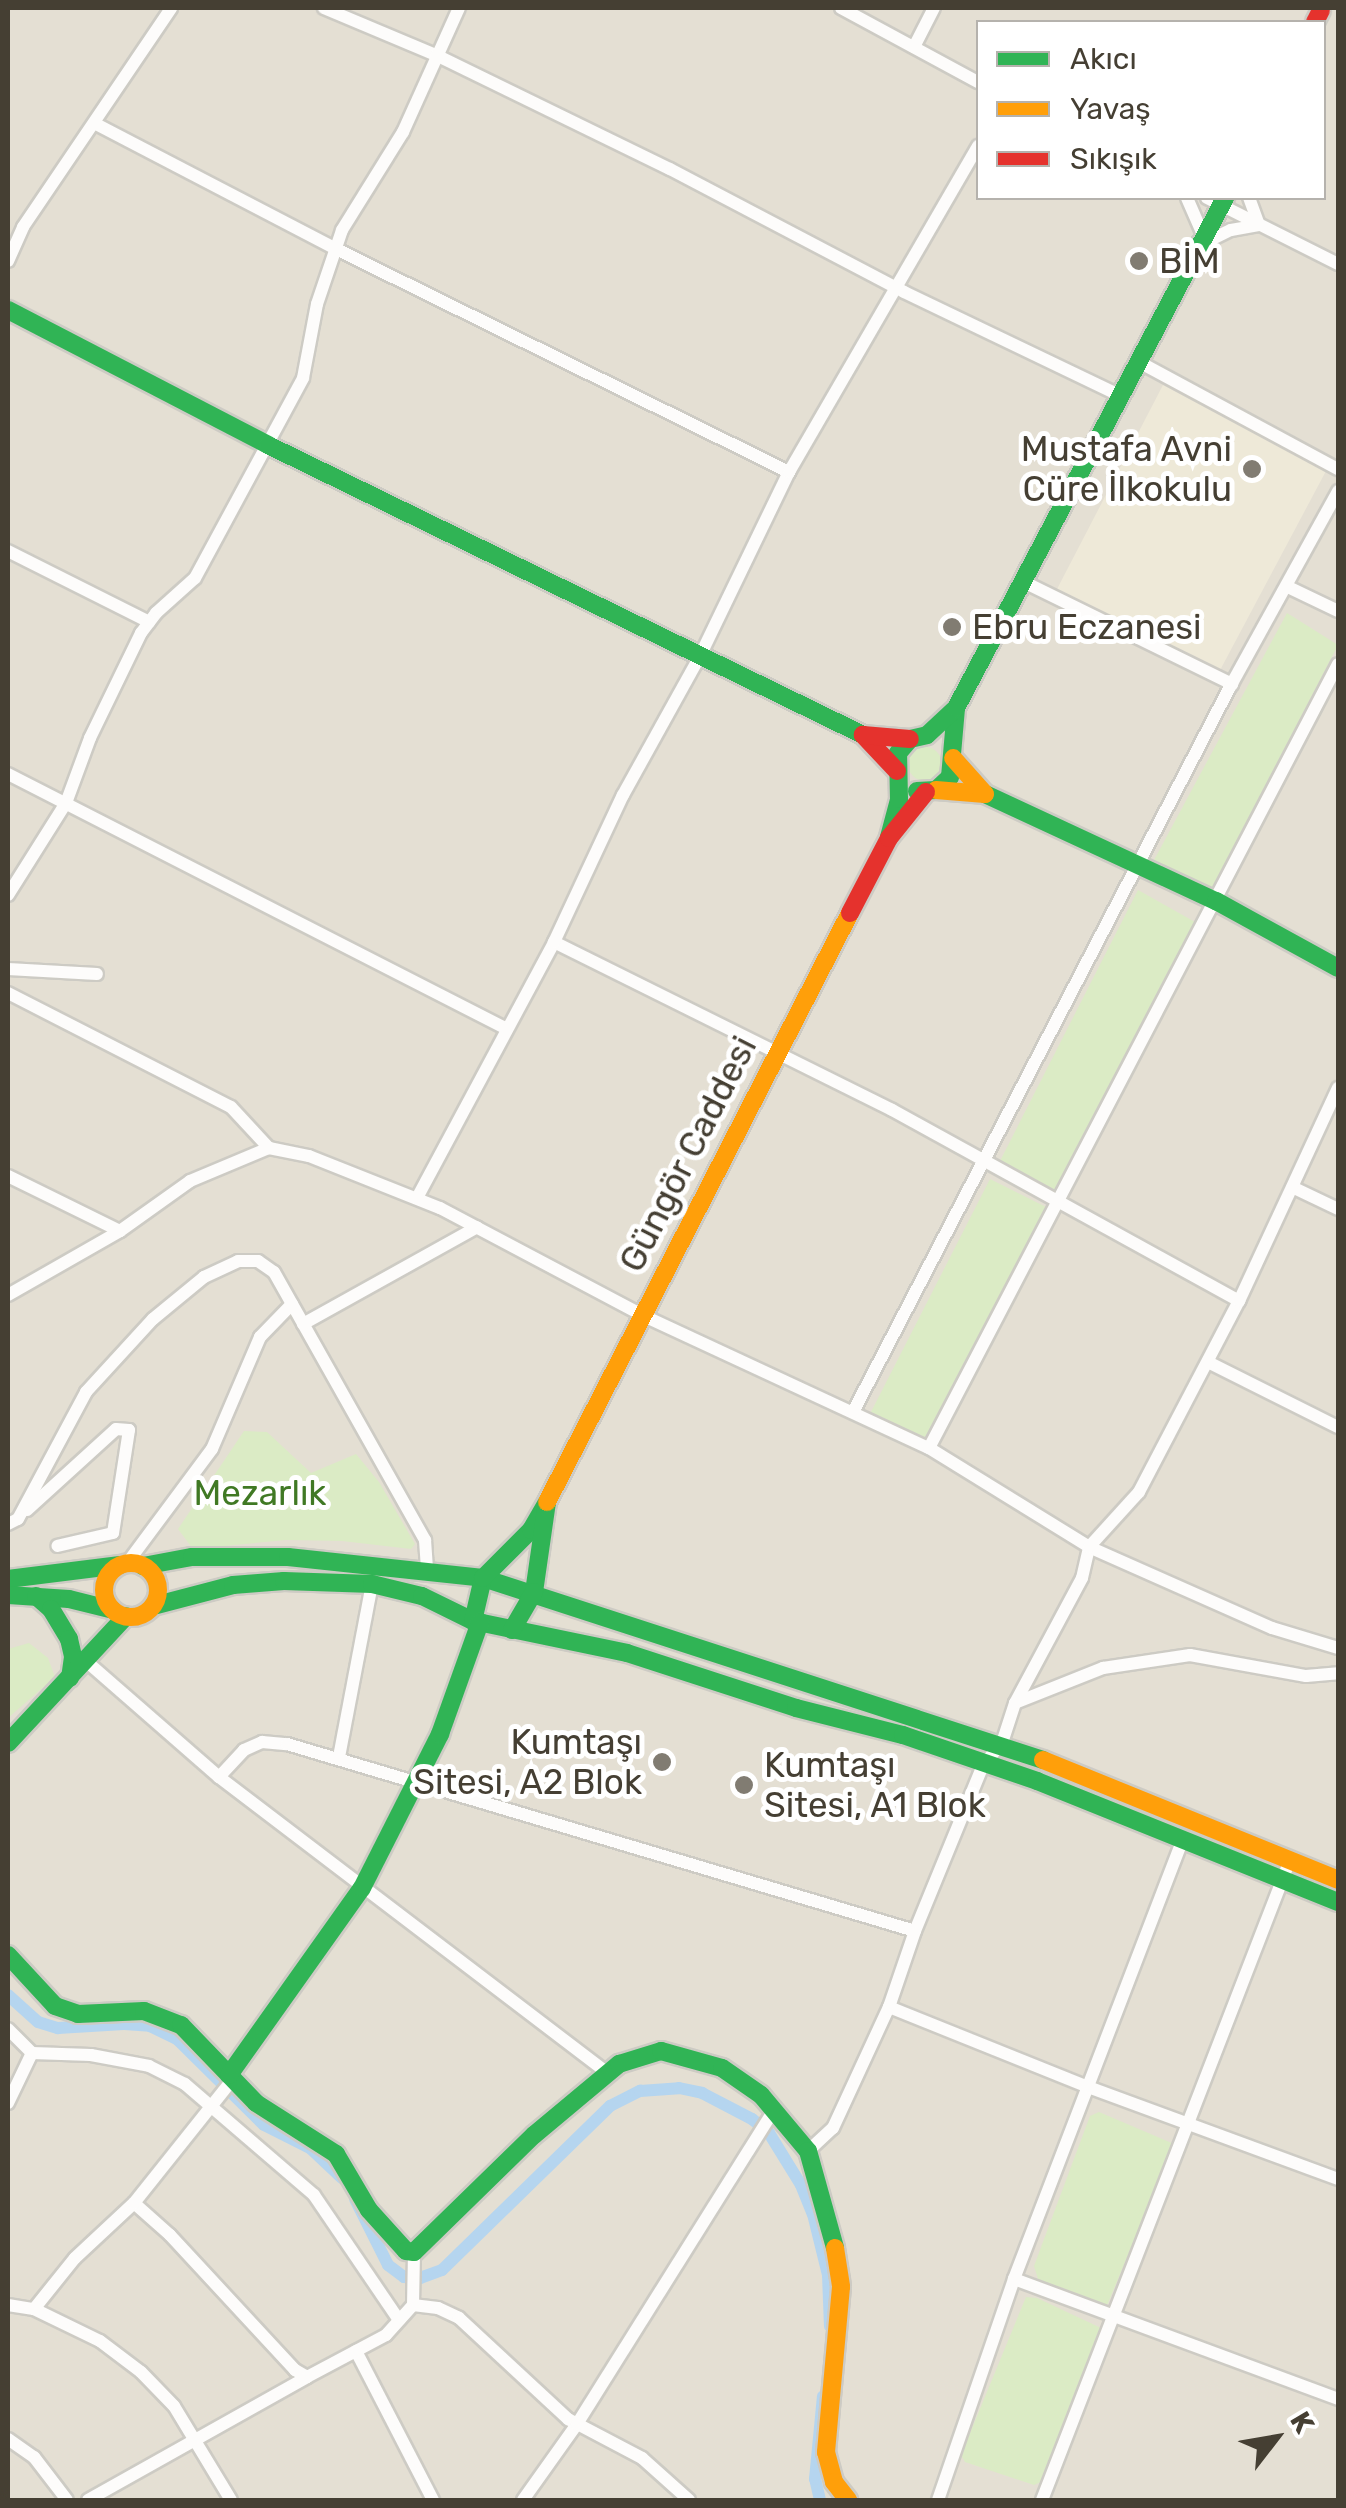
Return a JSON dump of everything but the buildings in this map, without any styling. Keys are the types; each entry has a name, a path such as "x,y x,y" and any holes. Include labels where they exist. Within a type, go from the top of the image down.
{"main road":[{"path":"889,838 931,791 950,777 956,708 1202,241 1218,200"},
{"path":"8,310 268,445 863,736 916,791 986,794 1216,902 1338,968"},
{"path":"889,838 899,775 898,753 956,708"},
{"path":"863,736 918,737 951,753 986,794"},
{"name":"Güngör Caddesi","path":"547,1502 889,838"},
{"path":"228,2083 362,1888 462,1683 483,1578 530,1530 547,1502"},
{"path":"512,1630 534,1592 543,1552 547,1502"},
{"path":"8,1579 219,1556 428,1570 483,1578 816,1689 1002,1743 1338,1880"},
{"path":"130,1564 157,1580 153,1606"},
{"path":"120,1613 104,1586 130,1564"},
{"path":"8,1595 35,1595 139,1616 153,1606 233,1585 284,1581 372,1584 422,1596 477,1621 628,1654 796,1708 903,1736 1184,1838 1338,1902"},
{"path":"35,1595 51,1608 68,1639 73,1658 70,1678"},
{"path":"8,1743 86,1660 120,1613"},
{"path":"8,1955 55,2006 78,2014 144,2011 181,2025 228,2083 336,2154 394,2242 414,2252 534,2134 619,2064 661,2051 722,2068 761,2095 808,2151 833,2236 841,2287 826,2452 834,2482 848,2500"}],"street":[{"path":"8,260 23,227 171,8"},
{"path":"324,8 436,55 670,169 896,288 1121,396"},
{"path":"8,895 66,803 90,738 149,622 195,578 303,378 317,304 342,230 403,132 459,8"},
{"path":"841,8 976,81"},
{"path":"914,47 934,8"},
{"path":"96,124 336,249 789,472"},
{"path":"418,1198 504,1028 554,942 623,794 701,654 789,472 976,149"},
{"path":"1188,200 1202,241 1260,225"},
{"path":"1218,200 1338,264"},
{"path":"1249,200 1260,225"},
{"path":"1139,362 1338,469"},
{"path":"854,1412 1232,684 1338,490"},
{"path":"8,551 149,622"},
{"path":"1024,582 1232,684"},
{"path":"1288,587 1338,612"},
{"path":"928,1448 1338,664"},
{"path":"8,774 504,1028"},
{"path":"554,942 985,1159 1240,1301"},
{"path":"8,969 97,974"},
{"path":"8,993 230,1107 269,1148"},
{"path":"808,2151 833,2128 889,2007 983,1765 1002,1743 1014,1702 1082,1578 1089,1547 1138,1492 1240,1301 1338,1088"},
{"path":"8,1294 120,1232 190,1181 269,1148 308,1156 418,1198 642,1315 928,1448 1089,1547 1272,1628 1338,1648"},
{"path":"8,1176 120,1232"},
{"path":"1294,1188 1338,1208"},
{"path":"303,1324 477,1227"},
{"path":"12,1521 86,1392 153,1318 204,1277 238,1261 258,1261 274,1272 425,1540 428,1570"},
{"path":"130,1564 212,1449 266,1326 292,1304"},
{"path":"1208,1362 1338,1427"},
{"path":"12,1521 116,1429 129,1430 113,1532 56,1546"},
{"path":"339,1757 372,1584"},
{"path":"1014,1702 1103,1668 1190,1655 1306,1676 1338,1674"},
{"path":"86,1660 219,1777 362,1888 416,1923 608,2073"},
{"path":"219,1777 244,1750 262,1742 339,1757 915,1932"},
{"path":"938,2500 1014,2278 1184,1838"},
{"path":"1042,2500 1290,1860"},
{"path":"889,2007 1088,2087 1338,2179"},
{"path":"8,2029 32,2053 91,2055 149,2066 185,2084 314,2195 399,2320"},
{"path":"8,2104 32,2053"},
{"path":"34,2309 75,2258 134,2203 228,2083"},
{"path":"523,2500 577,2424 774,2110"},
{"path":"134,2203 170,2235 294,2370 307,2377"},
{"path":"88,2500 386,2335 413,2305 414,2252"},
{"path":"1014,2278 1338,2399"},
{"path":"8,2304 34,2309 100,2341 141,2372 174,2406 231,2500"},
{"path":"413,2305 438,2308 459,2318 577,2424 642,2458 689,2500"},
{"path":"356,2351 432,2500"},
{"path":"8,2439 34,2457 67,2500"}],"shaded area":[{"path":"8,8 1338,8 1338,2500 8,2500"},
{"path":"1163,385 1326,471 1218,674 1056,591"}],"green space":[{"path":"1287,613 1338,645 1212,890 1153,862"},
{"path":"925,747 937,752 942,764 937,776 925,781 913,776 908,764 913,752"},
{"path":"1138,890 1195,922 1055,1190 1000,1161"},
{"path":"990,1179 1046,1207 925,1438 871,1412"},
{"name":"Mezarlık","path":"244,1431 267,1432 311,1473 356,1454 379,1482 415,1544 411,1549 342,1541 286,1540 193,1549 178,1529"},
{"path":"29,1643 48,1658 55,1677 8,1718 8,1649"},
{"path":"1099,2112 1174,2144 1106,2308 1038,2279 1034,2266 1090,2116"},
{"path":"1026,2297 1037,2298 1101,2328 1041,2482 1034,2485 965,2462 961,2455"}],"waterway":[{"path":"8,1995 38,2022 58,2028 150,2026 177,2039 264,2125 310,2148 342,2178"},
{"path":"355,2199 388,2265 404,2277 420,2278 442,2270 610,2106 640,2091 679,2088 702,2093 752,2119 769,2133 801,2185 813,2214 828,2275 830,2326"},
{"path":"820,2500 815,2479 823,2396"}],"traffic: fast":[{"path":"889,837 899,799 898,753 910,739 927,735 956,708 1224,200"},
{"path":"8,310 268,445 863,735"},
{"path":"917,791 936,790 950,777 956,708"},
{"path":"985,794 1216,901 1338,968"},
{"path":"473,1621 483,1578 531,1530 547,1502 534,1592 512,1630"},
{"path":"143,1566 192,1557 288,1557 483,1578 1043,1760"},
{"path":"8,1579 120,1565"},
{"path":"153,1606 233,1585 284,1581 372,1584 422,1596 473,1621 627,1653 796,1708 903,1735 1037,1781 1338,1902"},
{"path":"8,1595 69,1599 113,1610"},
{"path":"36,1596 51,1609 69,1639 73,1657 70,1678"},
{"path":"8,1743 126,1616"},
{"path":"229,2075 362,1888 440,1734 480,1622"},
{"path":"8,1955 55,2006 78,2014 144,2011 181,2025 256,2103 336,2154 369,2210 406,2251 414,2252 534,2135 619,2064 661,2051 722,2068 761,2095 808,2151 835,2248"}],"traffic: slow":[{"path":"936,790 985,794 953,758"},
{"path":"547,1502 850,913"},
{"path":"131,1563 150,1571 158,1590 150,1609 131,1617 112,1609 104,1590 112,1571 131,1563"},
{"path":"1043,1760 1338,1880"},
{"path":"835,2248 841,2287 826,2452 834,2482 848,2500"}],"traffic: jam":[{"path":"1316,20 1321,10"},
{"path":"897,771 863,735 910,739"},
{"path":"850,913 889,838 926,792"}],"place":[{"name":"BİM","path":"1139,261"},
{"name":"Mustafa Avni Cüre İlkokulu","path":"1252,469"},
{"name":"Ebru Eczanesi","path":"952,627"},
{"name":"Kumtaşı Sitesi, A2 Blok","path":"662,1762"},
{"name":"Kumtaşı Sitesi, A1 Blok","path":"744,1785"}]}
